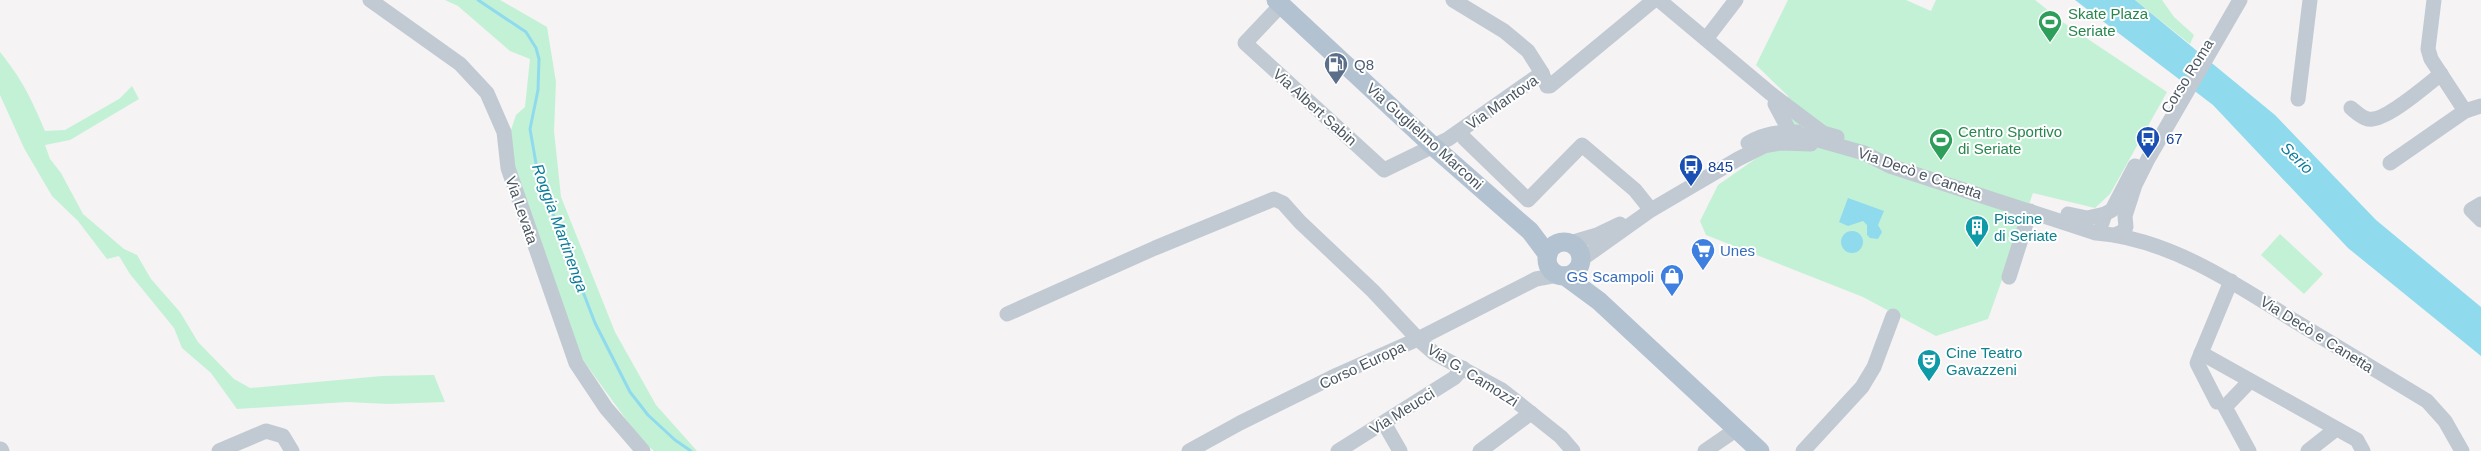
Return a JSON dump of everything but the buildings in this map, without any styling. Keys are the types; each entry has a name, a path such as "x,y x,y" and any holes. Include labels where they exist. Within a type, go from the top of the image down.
{"main road":[{"name":"Via Guglielmo Marconi","path":"1278,2 1434,147 1530,231 1588,292 1760,451"},
{"name":"Corso Europa","path":"1558,259 1575,272 1581,262"},
{"path":"1581,262 1585,270 1588,292"}],"street":[{"name":"Via Levata","path":"370,0 460,64 487,93 504,132 508,168 576,363 606,408 643,451"},
{"path":"1453,0 1504,31 1528,51 1542,73"},
{"name":"Via Mantova","path":"1434,147 1542,73 1547,86 1550,86 1654,0"},
{"name":"Via Decò e Canetta","path":"1658,0 1706,39 1773,99 1824,132 2079,217 2116,222 2151,244 2231,281 2427,401 2445,421 2462,451"},
{"path":"1706,39 1736,0"},
{"name":"Corso Roma","path":"2116,222 2172,105 2240,0"},
{"path":"2298,98 2310,0"},
{"path":"2434,0 2428,49 2431,60 2465,111"},
{"name":"Via Albert Sabin","path":"1278,2 1245,43 1384,170 1434,147"},
{"path":"2352,108 2366,119 2374,119 2392,110 2441,74"},
{"path":"1758,137 1767,131 1772,120 1773,99"},
{"name":"Via Decò e Canetta","path":"1773,99 1790,132 1864,153 1890,166 2096,233 2116,222"},
{"path":"2390,163 2465,111 2481,106"},
{"name":"Corso Europa","path":"1700,181 1715,163 1758,137 1774,132 1824,132"},
{"path":"1464,138 1528,200 1582,145 1634,190 1651,210"},
{"name":"Corso Europa","path":"1189,451 1311,388 1418,339 1536,279 1558,259 1597,235 1651,210 1764,146 1780,143 1828,146 1890,166"},
{"name":"Via G. Camozzi","path":"1007,314 1274,198 1283,203 1434,353 1502,390 1561,436 1573,451"},
{"path":"2481,204 2471,210 2481,220"},
{"name":"Corso Europa","path":"1581,262 1651,210"},
{"path":"2009,277 2030,210"},
{"path":"2217,402 2197,364 2231,281"},
{"path":"1803,451 1866,380 1874,367 1893,316"},
{"path":"2201,353 2357,440 2363,451"},
{"name":"Via Meucci","path":"1338,451 1454,378 1463,368"},
{"path":"2249,451 2225,407 2250,381"},
{"path":"1480,451 1531,413"},
{"path":"1384,423 1400,451"},
{"path":"1705,451 1737,429"},
{"path":"2308,451 2336,429"},
{"path":"219,451 266,431 283,436 292,451"}],"green space":[{"path":"445,0 500,0 547,27 556,82 554,131 561,197 615,332 656,405 697,451 654,451 641,440 580,356 513,173 509,136 516,115 525,107 530,59 510,51 458,6"},
{"name":"Centro Sportivo di Seriate","path":"1788,0 1906,0 1931,11 1936,0 2035,0 2064,23 2167,92 2110,194 2095,208 2033,193 1988,319 1936,336 1863,297 1706,235 1700,221 1718,185 1787,137 1788,96 1756,65"},
{"path":"2135,0 2162,0 2174,17 2194,35 2190,44"},
{"path":"0,52 26,90 45,131 65,130 119,99 132,86 139,99 70,140 45,145 50,159 61,173 83,214 124,249 137,255 151,279 180,312 198,342 234,379 250,388 382,376 434,375 445,402 388,404 347,402 237,409 211,373 182,348 174,328 130,274 119,256 107,259 78,221 52,196 24,148 0,95"},
{"path":"2280,234 2323,274 2304,294 2261,255"}],"water":[{"name":"Serio","path":"2075,0 2135,0 2275,115 2376,220 2481,307 2481,356 2348,248 2213,105"},
{"path":"1848,198 1884,211 1878,225 1882,232 1878,239 1870,238 1867,235 1867,225 1863,221 1848,226 1839,222"},
{"path":"1852,231 1860,234 1863,242 1860,250 1852,253 1844,250 1841,242 1844,234"}],"waterway":[{"name":"Roggia Martinenga","path":"478,0 526,32 536,48 539,59 538,90 530,129 538,175 595,323 630,392 648,415 675,440 691,451"}],"place":[{"name":"Skate Plaza Seriate","path":"2050,43"},
{"name":"Q8","path":"1336,85"},
{"name":"67","path":"2148,159"},
{"name":"Centro Sportivo di Seriate","path":"1941,161"},
{"name":"845","path":"1691,187"},
{"name":"Piscine di Seriate","path":"1977,248"},
{"name":"Unes","path":"1703,271"},
{"name":"GS Scampoli","path":"1672,297"},
{"name":"Cine Teatro Gavazzeni","path":"1929,382"}]}
